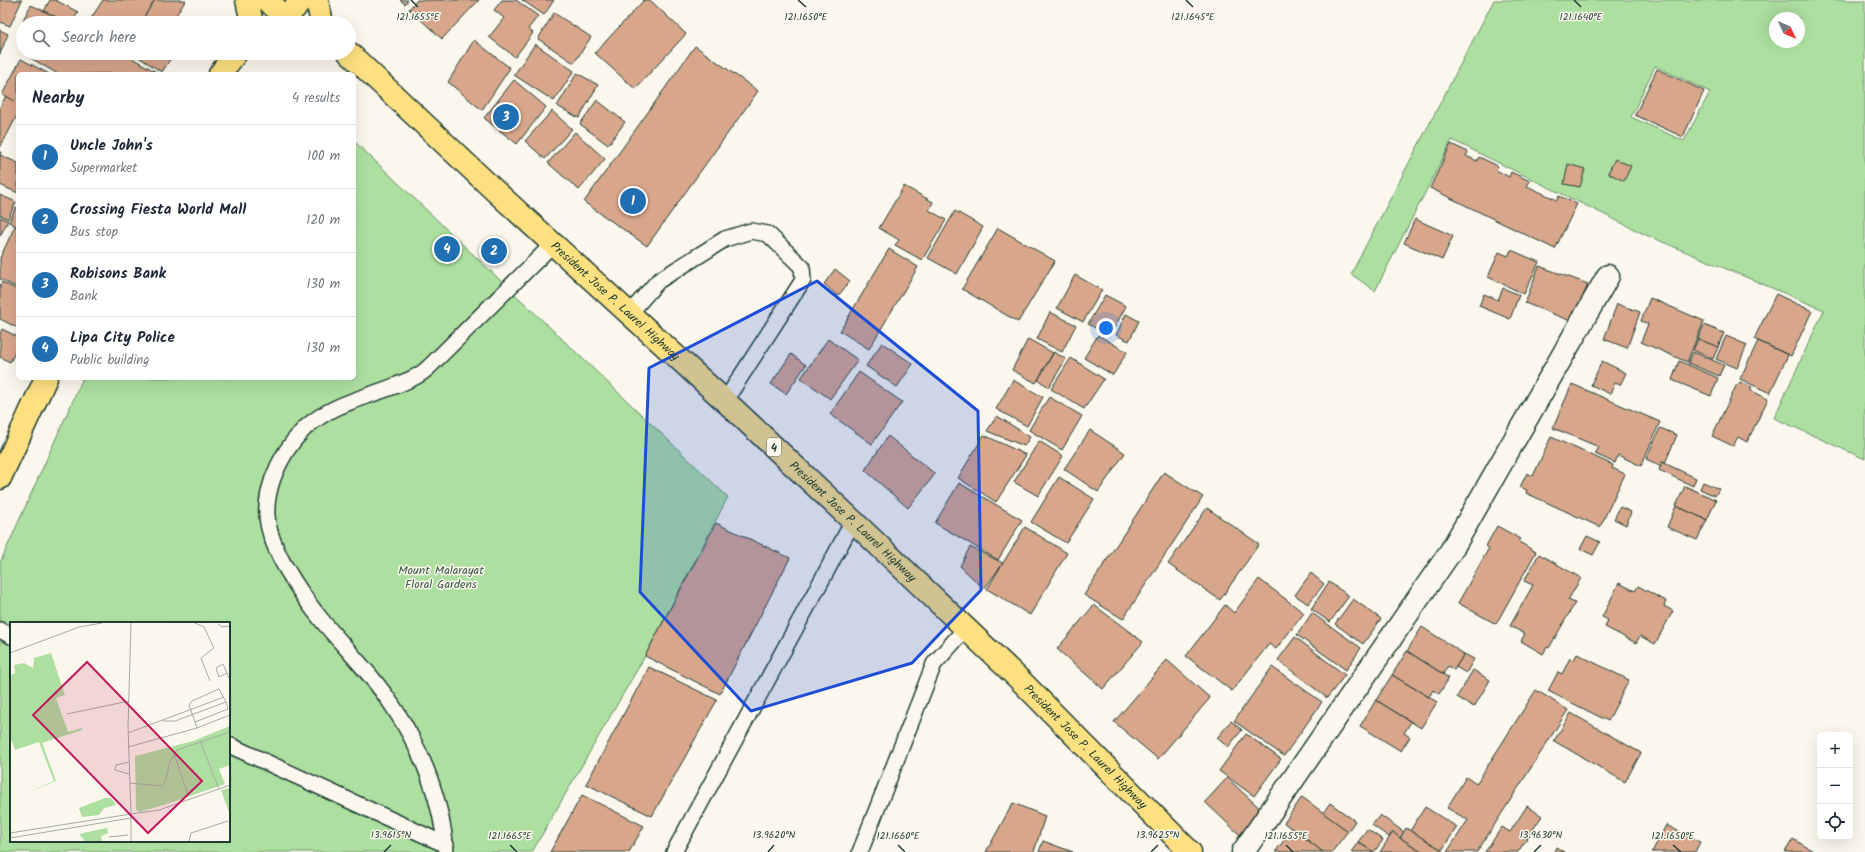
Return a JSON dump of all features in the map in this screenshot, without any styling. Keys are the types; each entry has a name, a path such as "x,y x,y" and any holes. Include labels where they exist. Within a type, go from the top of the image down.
{"main road":[{"path":"247,0 250,16"},
{"path":"268,0 283,16"},
{"path":"291,16 302,0"},
{"path":"317,0 320,16"},
{"path":"222,72 231,60"},
{"name":"President Jose P. Laurel Highway","path":"356,60 853,521 1020,680 1190,852"},
{"path":"0,478 45,380"}],"street":[{"path":"1243,852 1451,551 1608,276"}],"lane":[{"path":"629,314 658,281 725,238 751,231 768,234 802,267 803,280 725,401"},
{"path":"446,848 434,794 416,746 406,726 379,686 322,621 303,596 288,572 271,535 267,517 267,500 278,465 294,439 307,427 321,416 337,407 402,383 415,377 432,365 553,244"},
{"path":"674,852 826,574 853,521"},
{"path":"860,852 934,664 965,629"},
{"path":"0,630 10,635"},
{"path":"230,745 446,848"}],"highlighted area":[{"path":"817,281 978,411 981,590 912,663 751,711 640,592 649,368"}],"green space":[{"path":"1494,0 1865,0 1865,459 1774,418 1824,310 1646,235 1452,140 1375,291 1351,274","holes":["1655,66 1710,92 1684,141 1631,117"]},
{"name":"Mount Malarayat Floral Gardens","path":"356,143 728,497 645,656 532,852 0,852 0,563 82,380 356,380"}],"building":[{"path":"0,0 22,0 10,26 0,22"},
{"path":"50,0 55,0 78,12 76,16 54,16 44,11"},
{"path":"103,0 155,0 145,16 93,16"},
{"path":"155,0 186,0 176,16 145,16"},
{"path":"400,0 408,0 405,4"},
{"path":"417,0 479,0 442,39 409,9"},
{"path":"502,0 516,0 538,16 528,29 533,33 515,57 489,37 504,18 494,10"},
{"path":"522,0 554,0 544,15"},
{"path":"644,0 650,0 686,34 635,89 595,53"},
{"path":"31,5 54,16 25,16"},
{"path":"554,13 591,37 574,63 538,39"},
{"path":"0,30 8,34 0,54"},
{"path":"474,40 510,68 482,110 448,82"},
{"path":"535,44 574,71 554,101 514,75"},
{"path":"695,46 758,91 647,246 584,202"},
{"path":"20,60 45,72 16,72 16,102 2,95"},
{"path":"34,60 135,60 156,72 55,72"},
{"path":"143,60 170,60 162,72"},
{"path":"1657,69 1704,91 1683,137 1635,115"},
{"path":"577,73 598,85 579,118 557,106"},
{"path":"514,80 546,107 517,144 484,118"},
{"path":"6,96 16,102 16,118 0,148 0,107"},
{"path":"597,100 625,122 608,145 580,124"},
{"path":"552,111 572,129 545,159 525,141"},
{"path":"575,132 605,159 579,190 548,163"},
{"path":"1451,144 1468,152 1466,156 1477,161 1479,157 1498,166 1496,170 1509,177 1511,172 1530,181 1527,186 1557,200 1559,196 1577,204 1555,249 1430,188"},
{"path":"0,155 16,162 16,192 0,185"},
{"path":"1615,159 1631,166 1624,181 1608,173"},
{"path":"1568,164 1585,169 1580,187 1564,184"},
{"path":"904,186 933,202 929,210 946,220 922,260 895,245 899,240 879,228"},
{"path":"0,195 16,202 8,219 0,215"},
{"path":"16,207 16,226 9,222"},
{"path":"955,211 983,227 957,274 928,258"},
{"path":"0,217 8,221 0,236"},
{"path":"1415,219 1453,236 1442,260 1404,243"},
{"path":"16,226 16,287 0,279 0,258"},
{"path":"998,228 1055,261 1018,322 962,289"},
{"path":"889,249 918,267 869,349 840,331"},
{"path":"1511,250 1539,262 1524,294 1488,277 1499,252 1508,256"},
{"path":"1539,266 1588,284 1573,322 1525,303"},
{"path":"835,269 850,281 838,296 824,284"},
{"path":"1075,275 1102,290 1083,322 1057,308"},
{"path":"2,282 16,289 16,327 0,319 0,286"},
{"path":"1503,288 1519,295 1510,319 1479,306 1484,294 1498,300"},
{"path":"1776,294 1812,311 1791,356 1754,339"},
{"path":"1105,295 1126,306 1110,336 1088,324"},
{"path":"1650,298 1704,321 1687,362 1641,342 1648,324 1641,321"},
{"path":"1617,304 1640,312 1627,348 1604,339"},
{"path":"1050,312 1076,325 1062,352 1037,339"},
{"path":"1126,314 1139,321 1129,341 1116,335"},
{"path":"1704,325 1724,333 1718,347 1698,339"},
{"path":"2,329 16,336 16,351 10,362 0,357 0,334"},
{"path":"1098,335 1127,352 1113,375 1084,358"},
{"path":"1726,336 1747,345 1737,368 1716,359"},
{"path":"828,339 858,360 830,399 801,378"},
{"path":"1028,339 1053,353 1036,383 1012,370"},
{"path":"1698,339 1718,347 1713,359 1693,350"},
{"path":"1758,341 1788,355 1770,393 1740,379"},
{"path":"882,343 913,364 897,387 866,366"},
{"path":"1054,352 1066,359 1049,387 1038,380"},
{"path":"1693,352 1724,365 1719,376 1688,363"},
{"path":"791,354 806,365 786,394 771,384"},
{"path":"1071,358 1104,379 1084,409 1051,389"},
{"path":"1602,361 1626,373 1620,385 1615,383 1610,394 1591,385"},
{"path":"1679,361 1718,378 1711,396 1672,380"},
{"path":"859,372 902,402 872,444 830,414"},
{"path":"1013,380 1043,397 1027,426 996,409"},
{"path":"1740,382 1752,387 1750,390 1768,399 1747,442 1738,437 1733,446 1712,436 1737,384 1738,385"},
{"path":"1572,384 1660,422 1641,466 1618,455 1615,463 1595,454 1599,447 1553,428"},
{"path":"1049,397 1082,416 1062,450 1029,430"},
{"path":"997,416 1030,437 1024,446 987,431"},
{"path":"1660,428 1677,435 1665,463 1662,462 1661,466 1646,459"},
{"path":"1090,430 1125,453 1098,492 1064,469"},
{"path":"984,435 1026,455 996,502 958,478"},
{"path":"888,436 935,474 908,508 865,470"},
{"path":"1551,437 1613,465 1612,468 1625,474 1600,527 1526,493 1527,490 1520,487 1527,473 1533,476"},
{"path":"1039,441 1063,456 1038,496 1014,482"},
{"path":"1662,462 1696,478 1693,486 1659,470"},
{"path":"1164,472 1203,497 1123,619 1084,595"},
{"path":"1059,477 1094,499 1066,543 1031,522"},
{"path":"1703,482 1719,489 1715,496 1700,489"},
{"path":"959,483 1022,520 998,560 935,523"},
{"path":"1685,486 1716,500 1707,520 1676,506"},
{"path":"1676,506 1707,520 1697,540 1667,527"},
{"path":"1620,507 1631,512 1626,525 1614,519"},
{"path":"1207,508 1259,544 1220,600 1168,564"},
{"path":"716,523 790,558 720,694 645,656"},
{"path":"1497,526 1521,539 1519,542 1536,552 1496,624 1458,603 1489,548 1486,546"},
{"path":"1025,527 1067,553 1030,615 987,589"},
{"path":"1587,536 1600,542 1593,555 1580,549"},
{"path":"970,547 1003,563 984,589 960,566"},
{"path":"1539,554 1581,578 1568,600 1575,603 1549,648 1547,647 1543,654 1521,641 1525,634 1510,626 1533,585 1524,581"},
{"path":"1311,573 1324,584 1308,604 1295,595"},
{"path":"1259,579 1304,613 1276,649 1269,644 1232,691 1186,656 1225,605 1234,613"},
{"path":"1329,582 1349,596 1330,622 1311,609"},
{"path":"1619,583 1635,591 1638,586 1666,601 1664,606 1673,611 1655,644 1640,636 1636,643 1605,627 1608,620 1602,617"},
{"path":"1353,599 1381,619 1363,644 1335,624"},
{"path":"1094,605 1143,642 1103,689 1057,649"},
{"path":"1312,613 1361,648 1346,670 1297,635"},
{"path":"1422,627 1464,654 1454,670 1448,666 1443,674 1407,651"},
{"path":"1295,637 1345,675 1327,698 1278,660"},
{"path":"1407,651 1449,678 1439,694 1433,690 1429,697 1392,675"},
{"path":"1464,654 1474,659 1466,673 1456,667"},
{"path":"1577,654 1629,680 1608,721 1548,691 1558,672 1562,674 1570,658 1574,660"},
{"path":"1167,660 1210,698 1158,759 1114,722"},
{"path":"649,667 717,700 652,816 586,784"},
{"path":"1272,667 1322,702 1284,756 1234,721"},
{"path":"1473,670 1490,680 1474,707 1457,697"},
{"path":"1392,675 1437,702 1421,728 1376,700"},
{"path":"1536,690 1568,710 1477,852 1447,852 1468,820 1447,808 1466,777 1476,784"},
{"path":"1376,700 1411,722 1404,733 1410,737 1401,751 1360,726"},
{"path":"1571,713 1641,753 1625,782 1554,741"},
{"path":"1231,721 1242,730 1228,747 1217,738"},
{"path":"1246,734 1281,759 1254,796 1219,771"},
{"path":"1227,778 1264,812 1241,836 1205,802"},
{"path":"582,795 644,826 629,852 550,852"},
{"path":"1302,797 1348,831 1332,852 1323,852 1284,823"},
{"path":"1013,803 1045,816 1034,852 986,852"},
{"path":"1330,803 1355,821 1348,831 1323,813"},
{"path":"1527,806 1542,816 1518,852 1485,852 1502,827 1510,832"},
{"path":"1425,807 1457,827 1442,850 1410,831"},
{"path":"1380,815 1404,832 1400,838 1393,832 1389,837 1372,825"},
{"path":"1666,825 1700,842 1695,852 1652,852"},
{"path":"1406,828 1442,850 1441,852 1423,852 1400,838"},
{"path":"1293,829 1323,852 1275,852"},
{"path":"1367,829 1383,840 1374,852 1358,842"},
{"path":"1393,832 1400,838 1423,852 1380,852"},
{"path":"1793,839 1815,852 1785,852"},
{"path":"1043,841 1073,852 1039,852"},
{"path":"1358,842 1373,852 1351,852"},
{"path":"1556,847 1564,852 1554,852"}],"place":[{"name":"Robisons Bank","path":"506,117"},
{"name":"Uncle John's","path":"633,201"},
{"name":"Lipa City Police","path":"447,249"},
{"name":"Crossing Fiesta World Mall","path":"494,251"}]}
